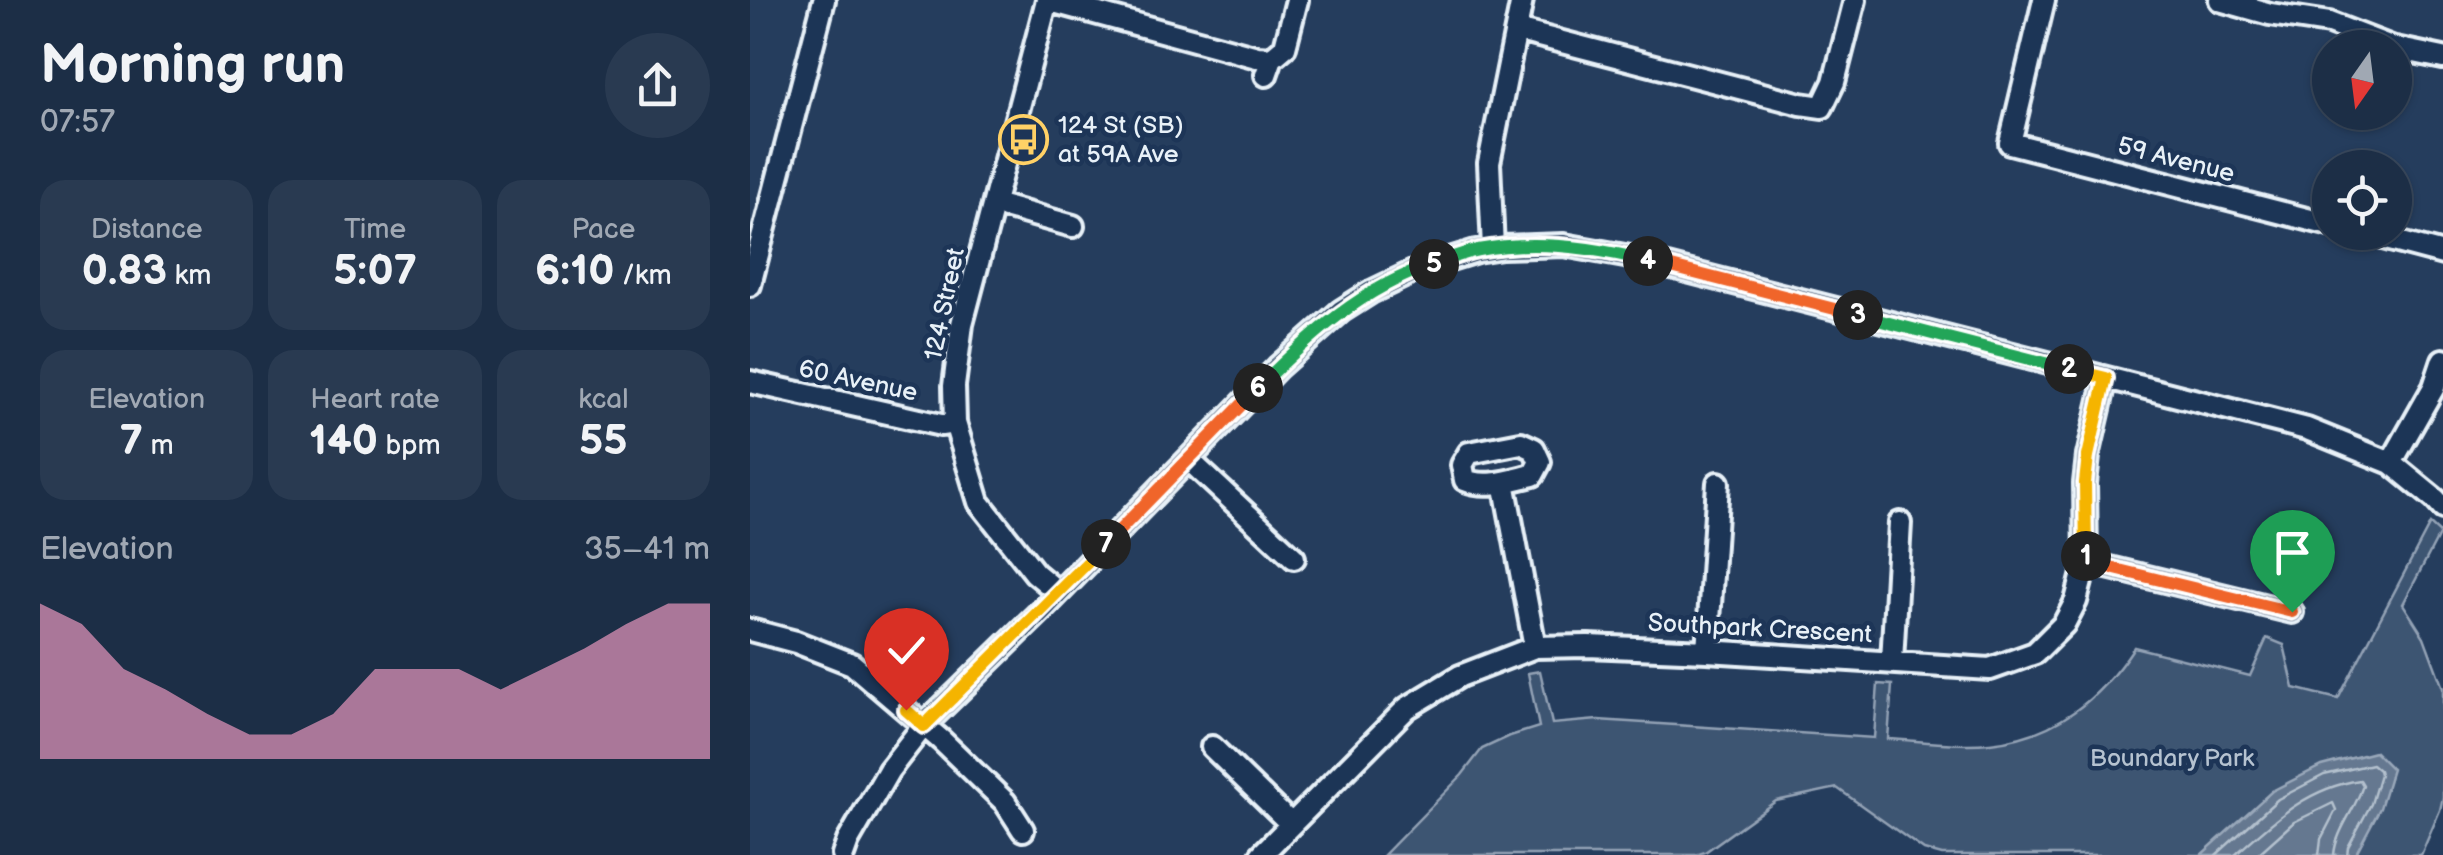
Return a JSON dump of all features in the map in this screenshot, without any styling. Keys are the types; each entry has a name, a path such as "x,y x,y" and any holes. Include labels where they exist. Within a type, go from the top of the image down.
{"street":[{"path":"750,285 824,0"},
{"path":"1046,0 1238,52 1269,67 1286,47 1297,0"},
{"name":"124 Street","path":"1046,0 957,350 955,422 979,502 1034,573 1058,592"},
{"path":"1493,248 1489,163 1522,0"},
{"path":"1516,30 1801,104 1822,106 1834,82 1854,0"},
{"name":"59 Avenue","path":"2044,0 2010,142 2312,220"},
{"path":"2220,0 2347,30"},
{"path":"2412,52 2443,58"},
{"path":"994,204 1074,226"},
{"path":"843,855 889,770 924,726 1278,367 1341,311 1371,292 1421,268 1476,250 1564,245 1636,258 2307,429 2391,463 2443,508"},
{"path":"2412,246 2443,254"},
{"path":"2391,463 2434,387 2443,360"},
{"name":"Southpark Crescent","path":"1261,855 1407,708 1460,676 1536,647 1707,650 1990,669 2035,653 2064,624 2076,602 2086,562 2088,456 2106,378"},
{"name":"60 Avenue","path":"750,382 941,425 955,422"},
{"path":"1189,460 1294,558"},
{"path":"1504,482 1536,647"},
{"path":"1707,650 1718,483"},
{"path":"1892,661 1900,523"},
{"path":"2086,562 2292,612"},
{"path":"750,630 796,642 852,664 1005,802 1023,830"},
{"path":"1212,747 1290,824"}],"green space":[{"name":"Boundary Park","path":"2430,524 2440,533 2403,604 2424,637 2443,688 2443,797 2421,855 1942,855 1924,850 1837,788 1776,801 1696,855 1384,855 1482,749 1539,727 1528,673 1540,671 1552,724 1598,720 1874,738 1878,684 1892,685 1888,739 1952,744 2013,739 2055,724 2090,699 2134,647 2250,676 2267,638 2284,645 2294,688 2338,699"}],"water":[{"path":"2375,752 2392,769 2380,808 2355,855 2201,855 2272,791 2321,766"}],"place":[{"name":"124 St (SB) at 59A Ave","path":"1023,139"}],"route":[{"path":"906,710 924,726 1278,367 1341,311 1421,268 1476,250 1502,247 1564,245 1636,258 2106,378 2085,483 2086,562 2292,612"}]}
